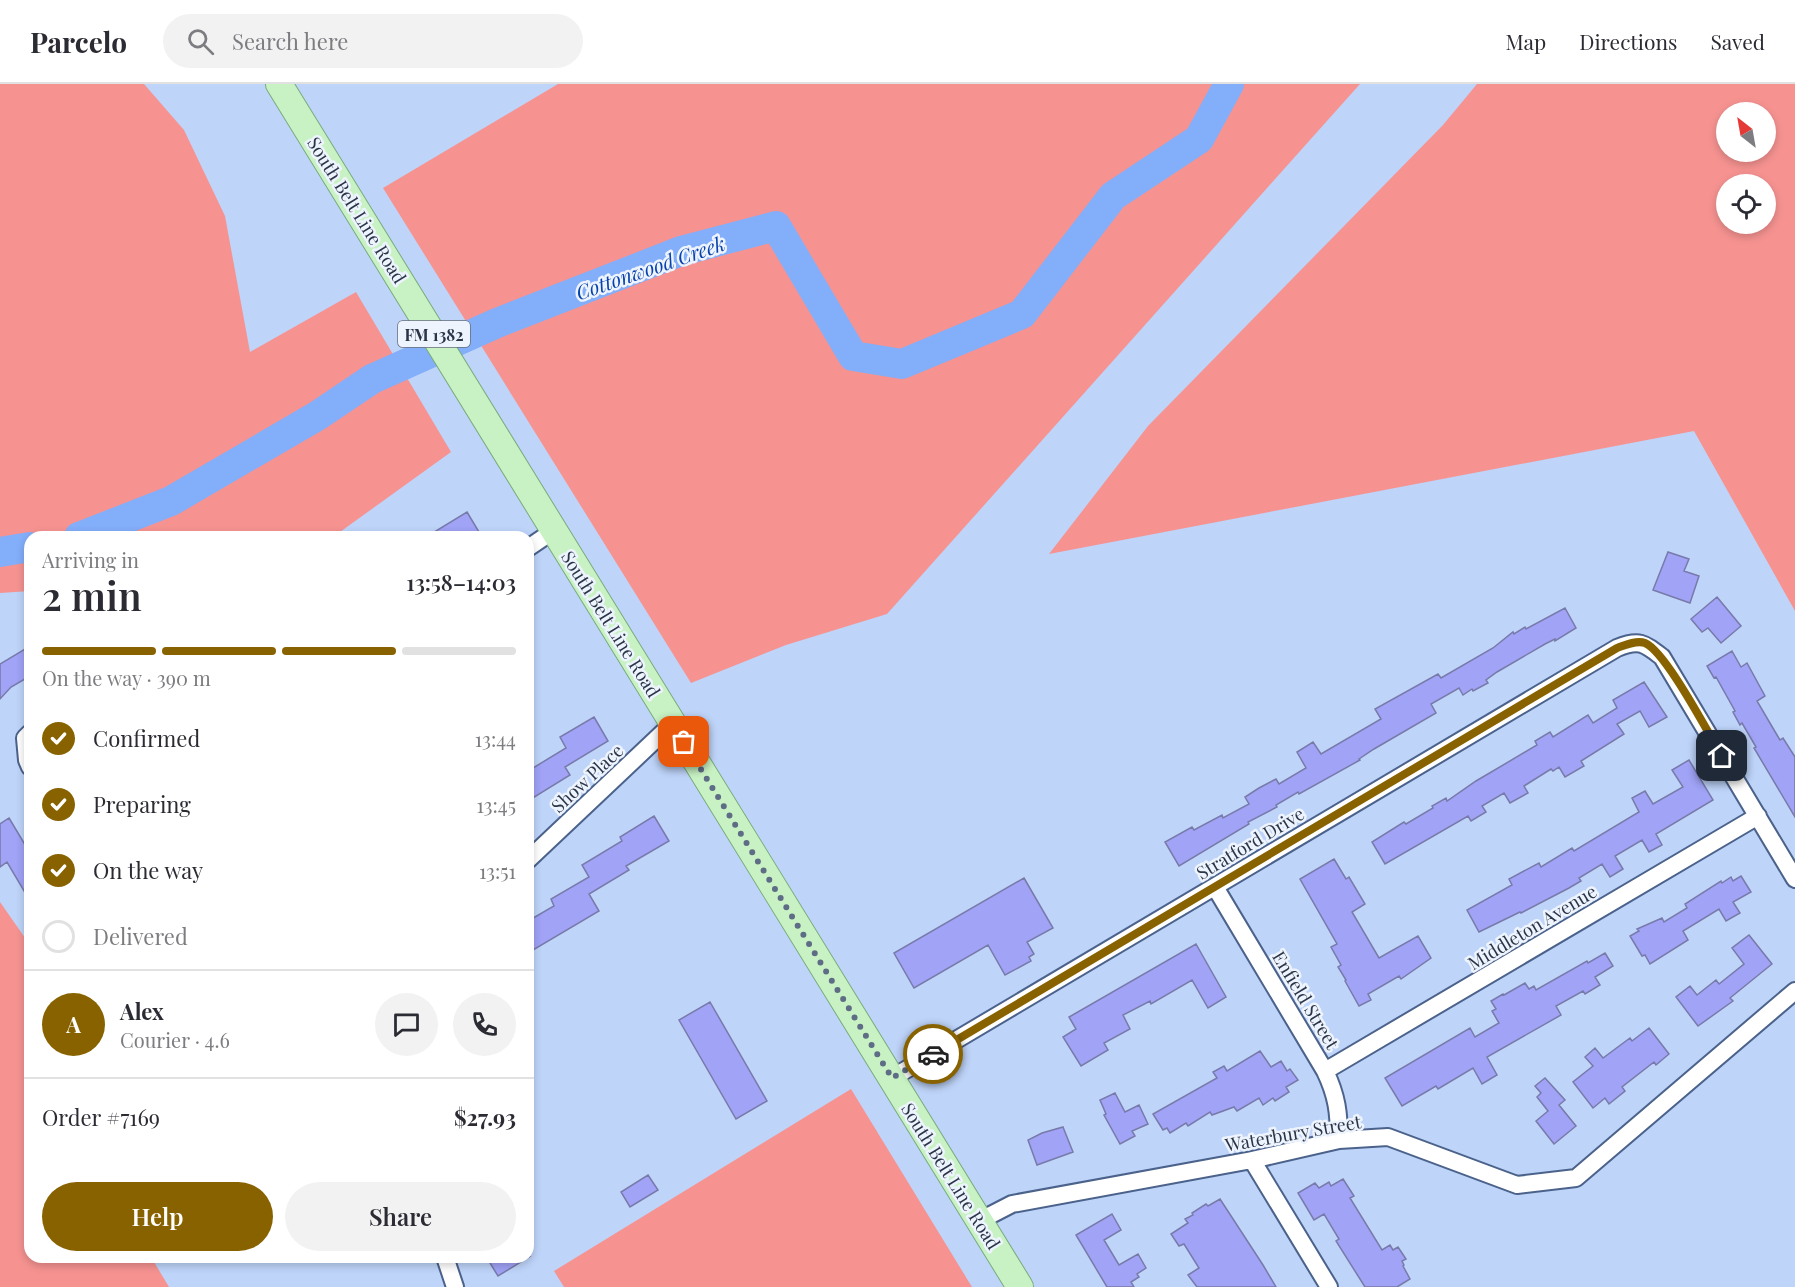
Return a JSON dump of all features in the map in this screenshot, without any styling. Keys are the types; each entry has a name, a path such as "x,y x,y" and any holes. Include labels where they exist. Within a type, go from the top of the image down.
{"main road":[{"name":"South Belt Line Road","path":"279,84 1020,1287"}],"street":[{"path":"534,544 553,531"},
{"name":"Stratford Drive","path":"892,1078 1629,643 1644,643 1662,657 1758,816"},
{"name":"Show Place","path":"534,854 673,723"},
{"path":"1758,816 1795,879"},
{"name":"Middleton Avenue","path":"1325,1071 1758,816"},
{"name":"Enfield Street","path":"1215,887 1325,1071 1336,1098 1339,1140"},
{"name":"Waterbury Street","path":"979,1221 1012,1204 1252,1160 1339,1140 1388,1137 1517,1185 1576,1178 1795,991"},
{"path":"1252,1160 1329,1287"},
{"path":"447,1263 455,1287"}],"shaded area":[{"path":"0,84 144,84 184,130 225,216 250,352 356,292 451,452 341,531 24,531 24,591 0,593"},
{"path":"558,84 1360,84 887,614 786,645 691,683 383,188"},
{"path":"1477,84 1795,84 1795,611 1694,431 1049,554 1148,426 1443,125"},
{"path":"0,902 24,936 24,1263 155,1263 169,1287 0,1287"},
{"path":"851,1089 972,1287 564,1287 554,1271"}],"building":[{"path":"467,512 478,531 436,531"},
{"path":"1668,552 1689,559 1684,571 1699,576 1690,603 1653,590"},
{"path":"1717,597 1741,626 1721,643 1708,628 1702,632 1691,619"},
{"path":"1565,608 1576,628 1497,672 1486,680 1488,683 1473,691 1472,689 1463,695 1459,688 1431,704 1436,713 1374,749 1360,760 1276,805 1277,807 1248,822 1249,824 1179,866 1165,842 1192,827 1194,830 1222,815 1223,818 1249,804 1245,797 1259,788 1276,779 1279,784 1306,768 1297,752 1313,742 1321,754 1381,719 1375,709 1438,674 1441,678 1493,648 1513,632 1514,634 1525,627 1526,629"},
{"path":"24,650 24,679 11,687 0,699 0,664"},
{"path":"1732,651 1741,667 1747,663 1765,696 1757,701 1780,740 1783,738 1795,757 1795,817 1754,748 1756,747 1742,723 1740,725 1716,677 1714,678 1707,666"},
{"path":"1644,682 1667,717 1649,727 1640,711 1617,724 1624,734 1581,761 1584,766 1565,777 1559,767 1553,771 1551,769 1524,786 1528,793 1510,803 1504,793 1482,806 1486,812 1471,821 1468,816 1385,864 1372,842 1404,822 1406,824 1433,808 1432,806 1446,798 1447,801 1537,745 1535,741 1550,732 1553,737 1588,715 1593,723 1617,708 1613,700"},
{"path":"594,717 608,741 565,767 570,775 534,797 534,767 566,748 560,737"},
{"path":"1689,760 1713,800 1656,834 1662,845 1649,852 1642,840 1615,856 1623,869 1610,877 1602,864 1579,878 1581,881 1569,888 1479,932 1467,910 1512,885 1509,879 1539,863 1541,867 1572,848 1574,851 1639,812 1632,798 1645,791 1653,804 1683,787 1672,770"},
{"path":"654,816 669,841 626,866 629,870 589,894 599,911 534,949 534,918 554,906 551,899 589,877 582,865 622,841 620,837"},
{"path":"9,818 24,843 24,891 7,862 0,867 0,824"},
{"path":"1334,859 1346,879 1349,877 1365,904 1352,912 1379,958 1418,936 1431,958 1401,979 1399,976 1368,994 1371,1000 1359,1006 1338,967 1341,965 1331,947 1337,944 1300,879"},
{"path":"1741,876 1751,892 1733,902 1740,913 1726,921 1719,909 1683,931 1688,940 1650,964 1645,955 1642,956 1630,936 1639,931 1637,929 1662,918 1664,922 1687,908 1685,904 1721,881 1722,883 1731,877 1733,881"},
{"path":"1024,878 1053,928 1027,942 1034,954 1029,957 1031,961 1005,975 988,945 914,988 894,953"},
{"path":"1749,935 1772,964 1730,998 1733,1001 1698,1026 1676,997 1690,986 1697,995 1716,980 1719,984 1744,964 1732,948"},
{"path":"1196,944 1226,997 1208,1008 1192,980 1151,1004 1150,1001 1123,1015 1130,1029 1104,1043 1108,1050 1081,1066 1063,1037 1076,1029 1069,1017"},
{"path":"1605,953 1613,966 1595,977 1600,985 1585,994 1583,991 1556,1006 1561,1015 1487,1057 1497,1075 1482,1084 1473,1068 1438,1089 1436,1086 1402,1106 1385,1078 1470,1028 1475,1037 1499,1023 1492,1011 1496,1009 1491,1001 1503,994 1525,983 1529,989 1534,986 1536,990"},
{"path":"710,1002 767,1101 736,1119 679,1020"},
{"path":"1649,1028 1669,1054 1656,1065 1654,1062 1622,1087 1625,1091 1609,1104 1605,1098 1593,1108 1573,1082 1593,1066 1585,1057 1595,1048 1603,1058 1630,1038 1632,1041"},
{"path":"1260,1051 1271,1067 1281,1061 1287,1071 1290,1069 1298,1080 1286,1087 1289,1092 1263,1105 1259,1098 1237,1111 1234,1107 1212,1115 1210,1112 1188,1126 1186,1123 1170,1133 1167,1128 1163,1130 1153,1114 1217,1078 1213,1072 1224,1066 1227,1071"},
{"path":"1545,1078 1565,1100 1559,1105 1576,1126 1554,1144 1536,1121 1548,1111 1537,1097 1541,1093 1535,1086"},
{"path":"1115,1093 1125,1112 1139,1105 1148,1124 1132,1131 1135,1136 1120,1144 1104,1115 1106,1114 1100,1100"},
{"path":"1063,1127 1073,1152 1037,1165 1028,1140"},
{"path":"648,1175 658,1190 630,1207 621,1192"},
{"path":"1343,1179 1354,1196 1350,1198 1382,1250 1390,1245 1393,1250 1398,1247 1406,1259 1402,1261 1403,1266 1410,1279 1397,1287 1365,1287 1336,1241 1339,1239 1324,1214 1314,1220 1298,1193 1315,1183 1319,1188 1329,1182 1331,1186"},
{"path":"1220,1199 1276,1287 1197,1287 1188,1275 1199,1268 1184,1244 1179,1246 1171,1234 1188,1223 1185,1219 1193,1215 1192,1213"},
{"path":"1112,1214 1121,1230 1104,1240 1119,1265 1138,1254 1146,1268 1137,1274 1139,1277 1131,1282 1134,1287 1107,1287 1076,1235"},
{"path":"490,1263 519,1263 498,1276"}],"waterway":[{"name":"Cottonwood Creek","path":"94,531 171,501 317,416 372,379 497,323 681,251 776,226 853,356 902,364 1022,314 1113,196 1199,139 1229,84"},
{"name":"Cottonwood Creek","path":"0,552 24,548"}],"way so far":[{"path":"684,742 892,1078 933,1054"}],"route":[{"path":"933,1054 1629,643 1644,643 1662,657 1722,756"}]}
